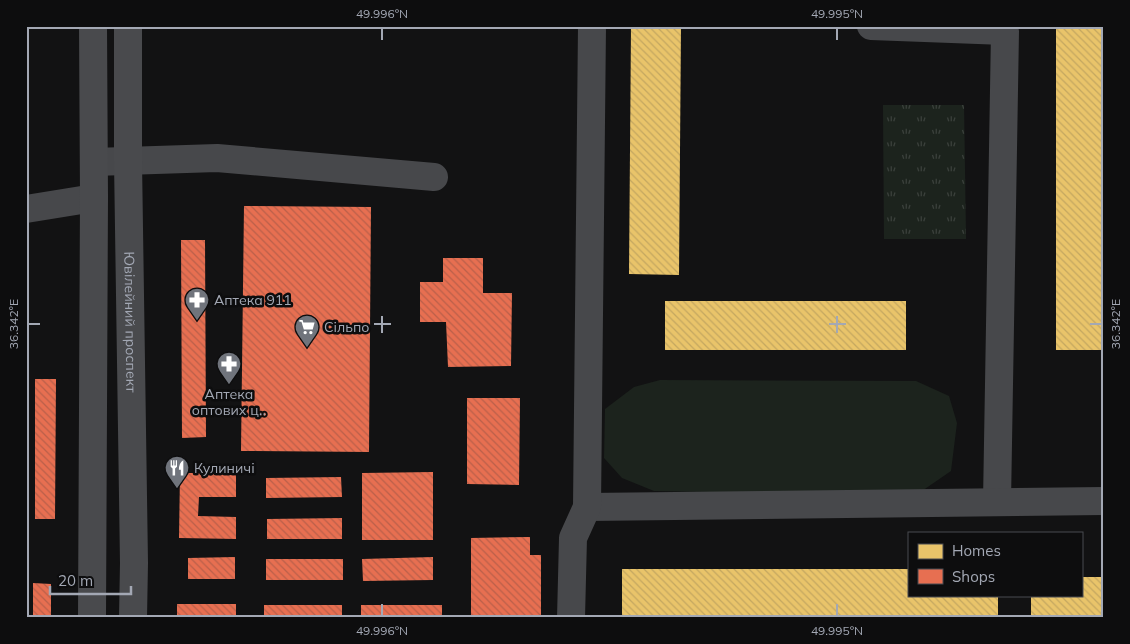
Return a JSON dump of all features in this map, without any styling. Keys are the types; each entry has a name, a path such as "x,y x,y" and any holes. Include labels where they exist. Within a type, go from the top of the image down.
{"main road":[{"path":"92,618 93,26"},
{"name":"Ювілейний проспект","path":"128,26 133,618"}],"lane":[{"path":"571,618 573,538 587,507 592,26"},
{"path":"870,26 1005,31 997,502"},
{"path":"94,162 217,158 434,177"},
{"path":"26,209 94,198"},
{"path":"587,507 1104,501"}],"green space":[{"path":"883,105 964,105 966,239 884,239"},
{"path":"660,380 916,381 949,396 957,423 951,471 919,493 886,495 654,491 622,478 604,458 605,409 634,387"}],"building: Homes":[{"path":"631,26 681,26 679,275 629,274"},
{"path":"1056,26 1104,26 1104,350 1056,350"},
{"path":"665,301 906,301 906,350 665,350"},
{"path":"622,569 908,569 908,596 998,596 998,618 622,618"},
{"path":"1082,577 1104,577 1104,618 1031,618 1031,596 1082,596"}],"building: Shops":[{"path":"244,206 371,207 369,452 241,451"},
{"path":"181,240 205,240 206,437 182,438"},
{"path":"443,258 483,258 483,293 512,293 511,366 448,367 446,322 420,322 420,282 443,282"},
{"path":"35,379 56,379 55,519 35,519"},
{"path":"467,398 520,398 519,485 467,484"},
{"path":"433,472 433,540 362,540 362,473"},
{"path":"180,473 236,473 236,497 199,497 198,516 236,517 236,539 179,538"},
{"path":"341,477 342,497 266,498 266,478"},
{"path":"342,518 342,539 267,539 267,519"},
{"path":"530,537 530,555 541,555 541,618 471,618 471,538"},
{"path":"235,557 235,579 188,579 188,558"},
{"path":"433,557 433,580 363,581 362,559"},
{"path":"266,559 343,559 343,580 266,580"},
{"path":"33,583 51,584 51,618 33,618"},
{"path":"177,604 236,604 236,618 177,618"},
{"path":"264,605 342,605 342,618 264,618"},
{"path":"361,605 442,605 442,618 361,618"}],"place":[{"name":"Аптека 911","path":"197,321"},
{"name":"Сільпо","path":"307,348"},
{"name":"Аптека оптових ц‥","path":"229,385"},
{"name":"Кулиничі","path":"177,489"}]}
